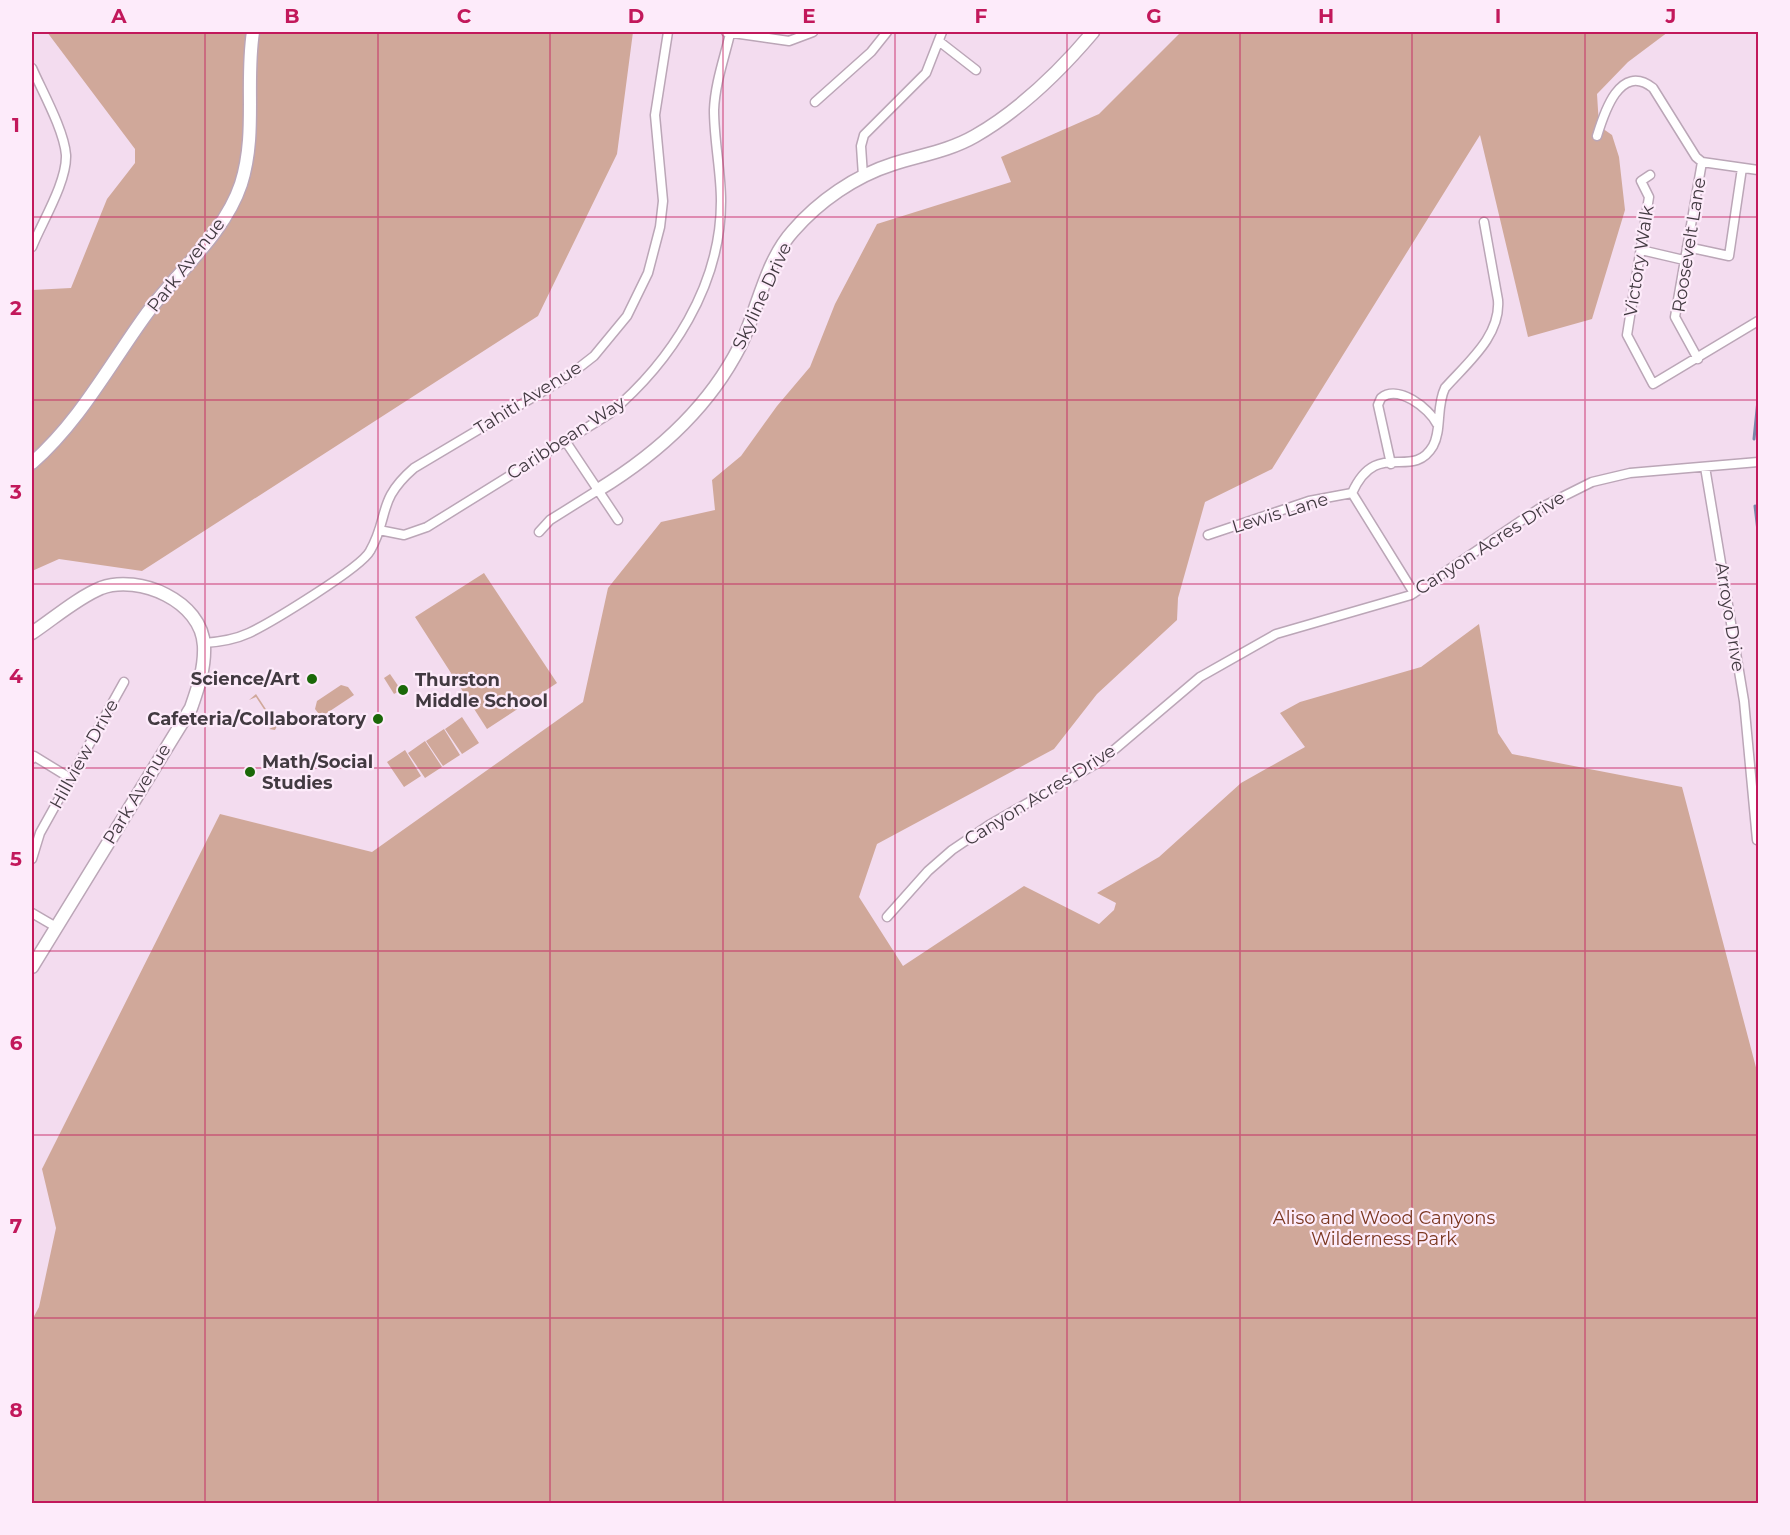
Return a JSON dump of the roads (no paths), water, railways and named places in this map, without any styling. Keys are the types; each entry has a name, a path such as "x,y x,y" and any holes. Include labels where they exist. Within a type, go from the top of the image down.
{"main road":[{"name":"Park Avenue","path":"32,463 79,413 146,315 231,208 241,186 250,148 248,70 253,32"},
{"name":"Skyline Drive","path":"598,490 657,449 701,405 739,347 776,259 792,232 841,188 863,176 956,145 974,136 1041,85 1074,55 1094,32"},
{"name":"Park Avenue","path":"32,633 100,589 130,584 145,586 185,606 195,621 204,644 201,681 191,708 32,967"}],"street":[{"name":"Tahiti Avenue","path":"204,644 248,634 352,569 370,553 388,496 399,481 414,468 567,377 594,356 627,316 648,273 660,227 663,201 655,116 668,32"},
{"path":"728,33 789,41 813,32"},
{"path":"815,102 871,52 887,32"},
{"path":"863,176 861,146 864,135 926,73 942,32"},
{"name":"Caribbean Way","path":"378,530 404,535 427,526 566,442 609,414 636,392 674,344 698,301 718,229 721,196 714,107 728,33"},
{"path":"940,42 976,70"},
{"path":"32,68 61,136 66,154 60,183 32,248"},
{"path":"1597,136 1614,92 1625,84 1637,80 1645,81 1653,88 1690,150 1702,162 1758,170"},
{"name":"Roosevelt Lane","path":"1698,359 1675,318 1702,162"},
{"path":"1687,247 1729,256 1742,168"},
{"name":"Victory Walk","path":"1650,175 1641,181 1649,197 1627,335 1653,384 1698,359"},
{"path":"1414,593 1352,493 1369,468 1383,461 1391,464 1424,456 1433,446 1440,398 1444,388 1494,328 1499,312 1484,222"},
{"path":"1641,250 1684,260"},
{"path":"1698,359 1758,321"},
{"path":"1391,464 1378,405 1381,398 1393,394 1406,397 1426,410 1437,424"},
{"path":"566,442 618,520"},
{"name":"Canyon Acres Drive","path":"887,917 928,871 952,850 989,825 1101,760 1200,677 1276,634 1414,593 1499,534 1569,492 1592,482 1630,473 1758,462"},
{"name":"Arroyo Drive","path":"1705,467 1744,701 1758,840"},
{"name":"Skyline Drive","path":"539,532 550,520 598,490"},
{"name":"Lewis Lane","path":"1208,535 1309,501 1352,493"},
{"name":"Hillview Drive","path":"32,859 40,833 124,682"},
{"path":"32,759 34,756 70,778"},
{"path":"32,913 56,927"}],"waterway":[{"path":"1754,439 1758,400"},
{"path":"1755,506 1758,531"}],"place":[{"name":"Science/Art","path":"312,679"},
{"name":"Thurston Middle School","path":"403,690"},
{"name":"Cafeteria/Collaboratory","path":"378,719"},
{"name":"Math/Social Studies","path":"250,772"}],"park label":[{"name":"Aliso and Wood Canyons Wilderness Park","path":"1384,1228"}]}
